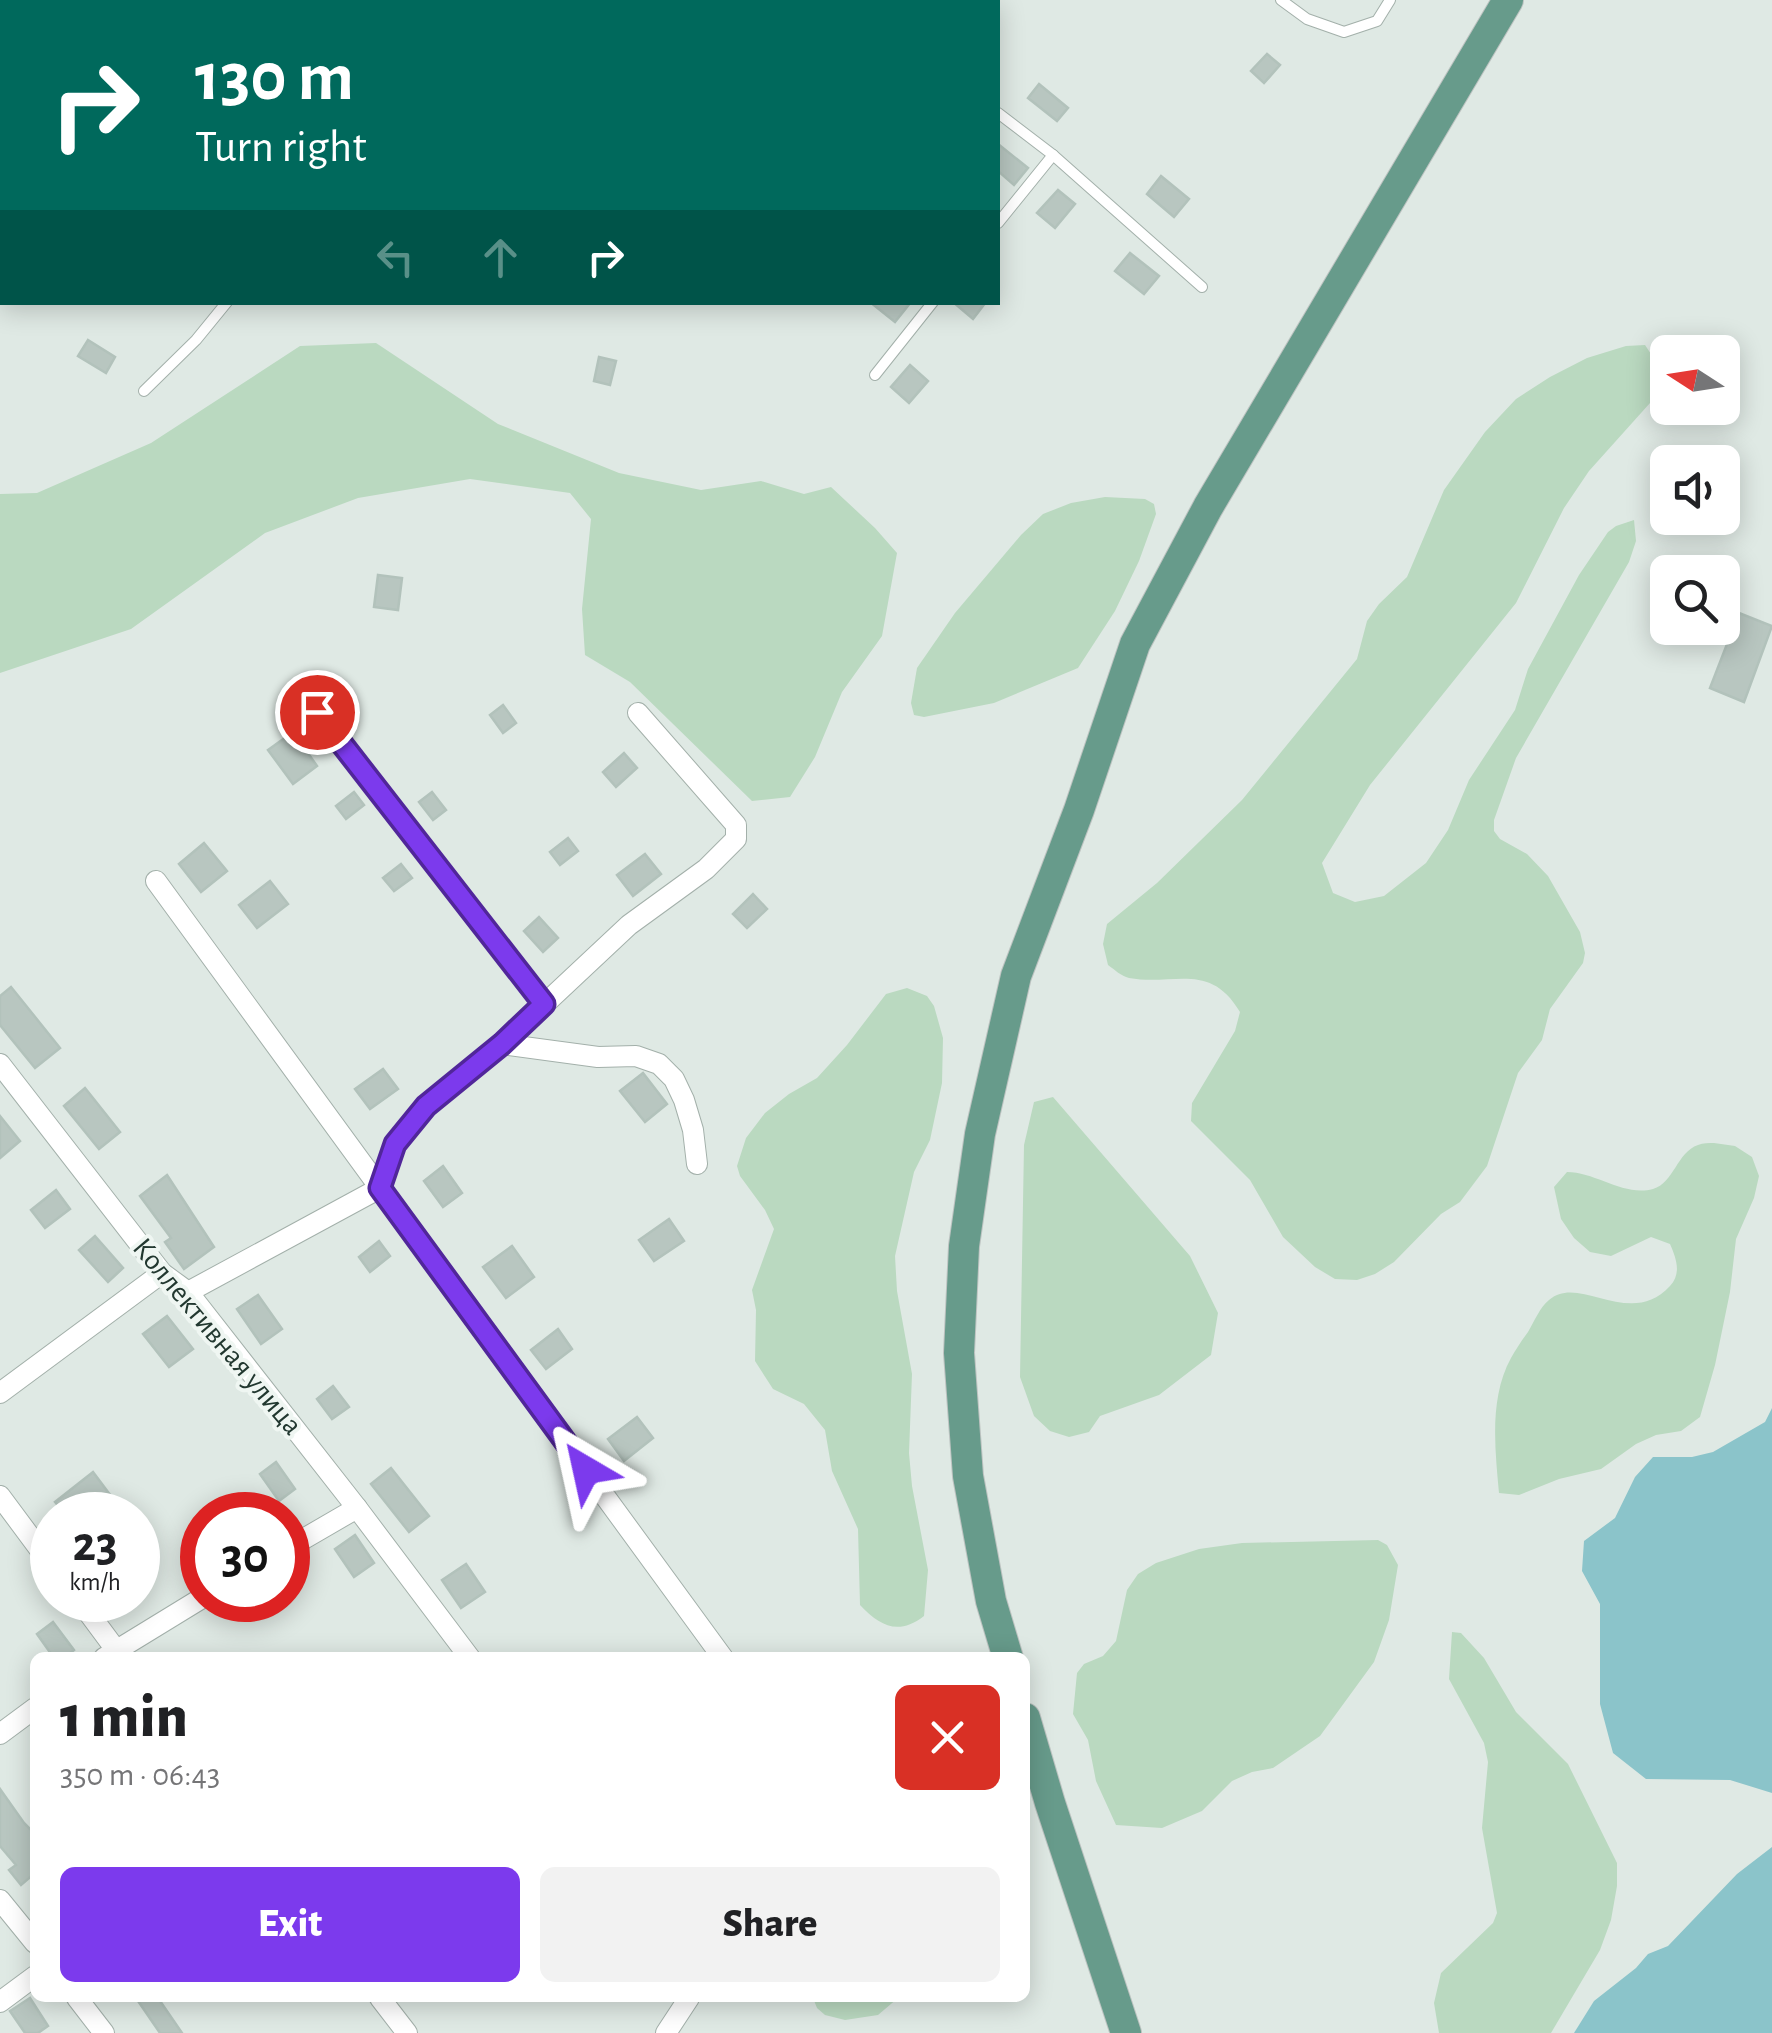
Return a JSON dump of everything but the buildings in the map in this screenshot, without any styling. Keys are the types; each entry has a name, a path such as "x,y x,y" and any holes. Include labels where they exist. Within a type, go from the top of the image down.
{"main road":[{"path":"1006,1652 991,1601 968,1476 960,1353 964,1246 980,1134 1016,976 1136,644 1208,507 1508,0"},
{"path":"1030,1735 1126,2033"}],"street":[{"path":"317,712 544,1004"},
{"path":"188,1292 380,1188 395,1144 426,1106 502,1044 628,925 706,868 736,840 736,826 638,713"},
{"path":"156,881 719,1652"},
{"path":"502,1044 598,1057 636,1056 659,1064 674,1078 684,1100 697,1164"},
{"name":"Коллективная улица","path":"0,1064 162,1273 188,1292 465,1652"},
{"path":"0,1393 162,1273"},
{"path":"0,1496 30,1536"},
{"path":"310,1535 357,1508"},
{"path":"119,1652 180,1612"},
{"path":"92,1622 112,1652"},
{"path":"0,1734 30,1712"},
{"path":"0,1900 30,1937"},
{"path":"0,2002 30,1980"},
{"path":"80,2002 104,2033"},
{"path":"383,2002 406,2033"},
{"path":"666,2033 686,2002"}],"lane":[{"path":"1281,0 1307,20 1344,32 1377,21 1390,0"},
{"path":"1000,115 1052,155 1202,287"},
{"path":"1000,220 1052,155"},
{"path":"144,391 196,340 225,305"},
{"path":"875,375 931,305"}],"green space":[{"path":"376,343 498,424 619,473 701,490 761,481 804,494 831,487 875,528 897,553 882,636 842,692 815,757 790,797 752,801 630,682 585,655 582,609 591,519 570,493 470,479 358,498 265,533 131,629 0,673 0,494 37,493 151,443 300,346"},
{"path":"1645,345 1650,352 1650,403 1589,471 1564,508 1516,603 1370,785 1322,863 1333,893 1355,902 1384,896 1426,863 1448,830 1469,780 1515,710 1528,669 1579,575 1608,532 1634,520 1636,541 1629,562 1516,758 1494,820 1494,831 1500,839 1527,854 1548,876 1580,932 1583,963 1550,1009 1542,1040 1518,1073 1487,1166 1460,1202 1441,1214 1394,1262 1375,1274 1357,1280 1335,1279 1315,1267 1283,1237 1250,1180 1191,1121 1192,1103 1235,1031 1240,1012 1228,996 1204,981 1145,980 1121,974 1108,965 1103,944 1107,924 1157,883 1242,800 1357,659 1367,621 1407,577 1444,490 1485,432 1516,399 1550,377 1587,358 1626,346"},
{"path":"1105,497 1145,499 1154,504 1156,514 1115,611 1078,668 994,703 924,717 914,715 911,703 917,668 955,613 1021,535 1043,514 1071,503"},
{"path":"907,988 927,996 943,1038 942,1083 930,1140 914,1172 895,1256 897,1291 912,1374 912,1486 928,1570 924,1616 898,1627 882,1623 860,1605 858,1529 832,1471 825,1430 804,1404 773,1389 755,1361 756,1310 752,1290 774,1229 737,1166 746,1138 765,1113 817,1078 886,994"},
{"path":"1053,1097 1190,1256 1218,1313 1211,1355 1159,1395 1100,1416 1089,1432 1069,1437 1050,1431 1034,1416 1020,1377 1024,1145 1034,1102"},
{"path":"1714,1143 1735,1146 1752,1157 1759,1176 1736,1239 1730,1292 1700,1417 1681,1431 1656,1435 1636,1444 1601,1469 1559,1479 1519,1495 1499,1493 1495,1424 1499,1390 1511,1358 1543,1307 1561,1293 1638,1303 1655,1298 1670,1286 1677,1271 1670,1244 1651,1237 1611,1256 1590,1252 1561,1219 1554,1187 1567,1172 1631,1190 1653,1189 1666,1181 1691,1149"},
{"path":"1378,1540 1387,1545 1398,1565 1389,1620 1374,1662 1320,1736 1273,1768 1232,1781 1202,1811 1162,1828 1116,1825 1096,1781 1088,1740 1073,1714 1077,1673 1084,1664 1103,1656 1116,1641 1127,1590 1138,1574 1156,1563 1199,1549 1242,1543"},
{"path":"1452,1632 1461,1633 1484,1658 1516,1712 1568,1764 1617,1863 1611,1920 1600,1950 1551,2033 1439,2033 1434,2003 1441,1973 1493,1923 1497,1913 1482,1828 1488,1762 1484,1743 1449,1679"},
{"path":"815,2002 893,2002 878,2015 845,2020 825,2015"}],"water":[{"path":"1772,1408 1772,1793 1730,1780 1646,1779 1613,1753 1600,1704 1600,1604 1582,1571 1584,1541 1615,1518 1635,1477 1653,1457 1692,1457 1713,1452 1765,1422"},
{"path":"1772,1847 1772,2033 1574,2033 1594,2001 1648,1954 1668,1946 1737,1874"}],"route":[{"path":"317,712 544,1004 426,1106 395,1144 380,1188 586,1470"}]}
